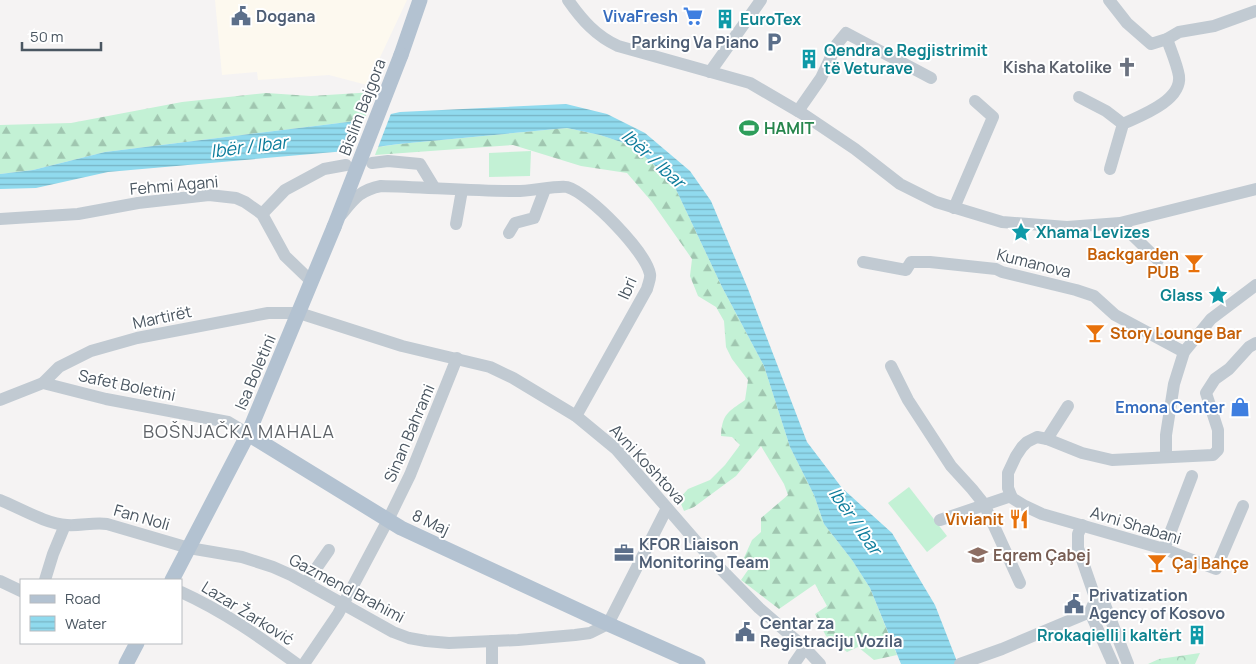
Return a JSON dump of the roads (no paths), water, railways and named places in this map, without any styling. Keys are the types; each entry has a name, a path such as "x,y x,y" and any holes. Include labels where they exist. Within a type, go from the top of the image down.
{"main road":[{"name":"Bislim Bajgora","path":"334,227 401,55 420,0"},
{"name":"Isa Boletini","path":"173,579 248,434 334,227"},
{"name":"8 Maj","path":"248,434 401,528 698,664"},
{"path":"126,664 136,644"}],"street":[{"path":"568,0 592,31 605,40 618,46 750,84 798,111 855,148 900,184 936,202 1002,222 1067,227 1120,223 1256,189"},
{"path":"710,72 761,0"},
{"path":"1109,0 1127,22 1151,44 1167,39 1178,32 1214,26 1255,13"},
{"path":"798,111 821,78 837,44 846,33 931,78"},
{"path":"1110,169 1123,124 1165,102 1173,94 1179,78 1167,39"},
{"path":"1079,97 1106,111 1123,124"},
{"path":"954,208 993,117 975,101"},
{"path":"372,163 388,161 420,164 434,188"},
{"path":"262,214 285,190 324,169 346,165"},
{"name":"Ibri","path":"334,227 361,192 369,188 381,186 516,192 568,188 601,210 618,226 633,245 650,274 647,289 576,416"},
{"path":"509,233 515,223 534,218 545,189"},
{"path":"456,224 462,190"},
{"name":"Fehmi Agani","path":"0,219 78,214 138,203 210,195 228,197 241,200 262,214 285,256 311,282"},
{"path":"1120,223 1158,260"},
{"name":"Kumanova","path":"863,262 906,270 911,262 930,262 996,269 1076,290 1094,296 1115,315 1184,352"},
{"path":"1166,456 1166,435 1174,384 1184,352 1211,318 1256,285"},
{"name":"Martirët","path":"43,384 59,367 91,351 137,338 268,313 299,313"},
{"name":"Avni Koshtova","path":"299,313 402,346 490,366 576,416 616,449 714,562 820,664"},
{"path":"940,520 1011,496 1008,488 1008,473 1016,456 1027,442 1032,439 1042,437 1082,453 1112,460 1213,455 1218,450 1218,430 1206,393 1215,379 1253,345"},
{"name":"Sinan Bahrami","path":"304,664 343,604 388,520 410,475 458,358"},
{"path":"891,366 908,400 951,466 984,504 1020,583"},
{"path":"0,400 43,384"},
{"name":"Safet Boletini","path":"43,384 106,399 228,422 248,434"},
{"path":"1047,439 1068,406"},
{"path":"1164,549 1192,476"},
{"name":"Avni Shabani","path":"1011,496 1014,500 1025,506 1164,549 1216,569 1243,506"},
{"name":"Fan Noli","path":"0,500 56,524 107,524 190,548"},
{"path":"608,624 667,508"},
{"path":"45,579 65,525"},
{"path":"1082,525 1078,534 1078,548 1094,607 1113,664"},
{"name":"Gazmend Brahimi","path":"190,548 242,557 273,567 306,583 394,632 409,638 449,643 574,636 590,633 608,624"},
{"path":"306,583 329,550"},
{"path":"0,581 20,591"},
{"name":"Lazar Žarković","path":"182,592 204,602 241,624 297,664"},
{"path":"960,664 981,657 1094,607 1105,605 1128,664"},
{"path":"492,641 492,664"},
{"path":"794,664 805,648"}],"water":[{"name":"Ibër / Ibar","path":"566,104 607,114 645,133 690,171 711,201 748,289 807,442 842,488 892,533 935,605 958,664 901,664 870,588 852,560 824,524 814,495 790,447 764,366 722,287 672,181 633,146 600,135 567,128 346,151 108,172 36,188 0,189 0,174 33,170 105,152 364,120 400,112"}],"place":[{"name":"Dogana","path":"241,16"},
{"name":"VivaFresh","path":"693,16"},
{"name":"EuroTex","path":"725,19"},
{"name":"Parking Va Piano","path":"774,42"},
{"name":"Qendra e Regjistrimit të Veturave","path":"809,59"},
{"name":"Kisha Katolike","path":"1127,67"},
{"name":"HAMIT","path":"749,128"},
{"name":"Xhama Levizes","path":"1021,232"},
{"name":"Backgarden PUB","path":"1194,263"},
{"name":"Glass","path":"1218,295"},
{"name":"Story Lounge Bar","path":"1095,333"},
{"name":"Emona Center","path":"1240,407"},
{"name":"Vivianit","path":"1019,519"},
{"name":"KFOR Liaison Monitoring Team","path":"624,553"},
{"name":"Eqrem Çabej","path":"978,555"},
{"name":"Çaj Bahçe","path":"1157,563"},
{"name":"Privatization Agency of Kosovo","path":"1074,604"},
{"name":"Centar za Registraciju Vozila","path":"745,632"},
{"name":"Rrokaqielli i kaltërt","path":"1197,635"}],"district":[{"name":"BOŠNJAČKA MAHALA","path":"239,432"}]}
